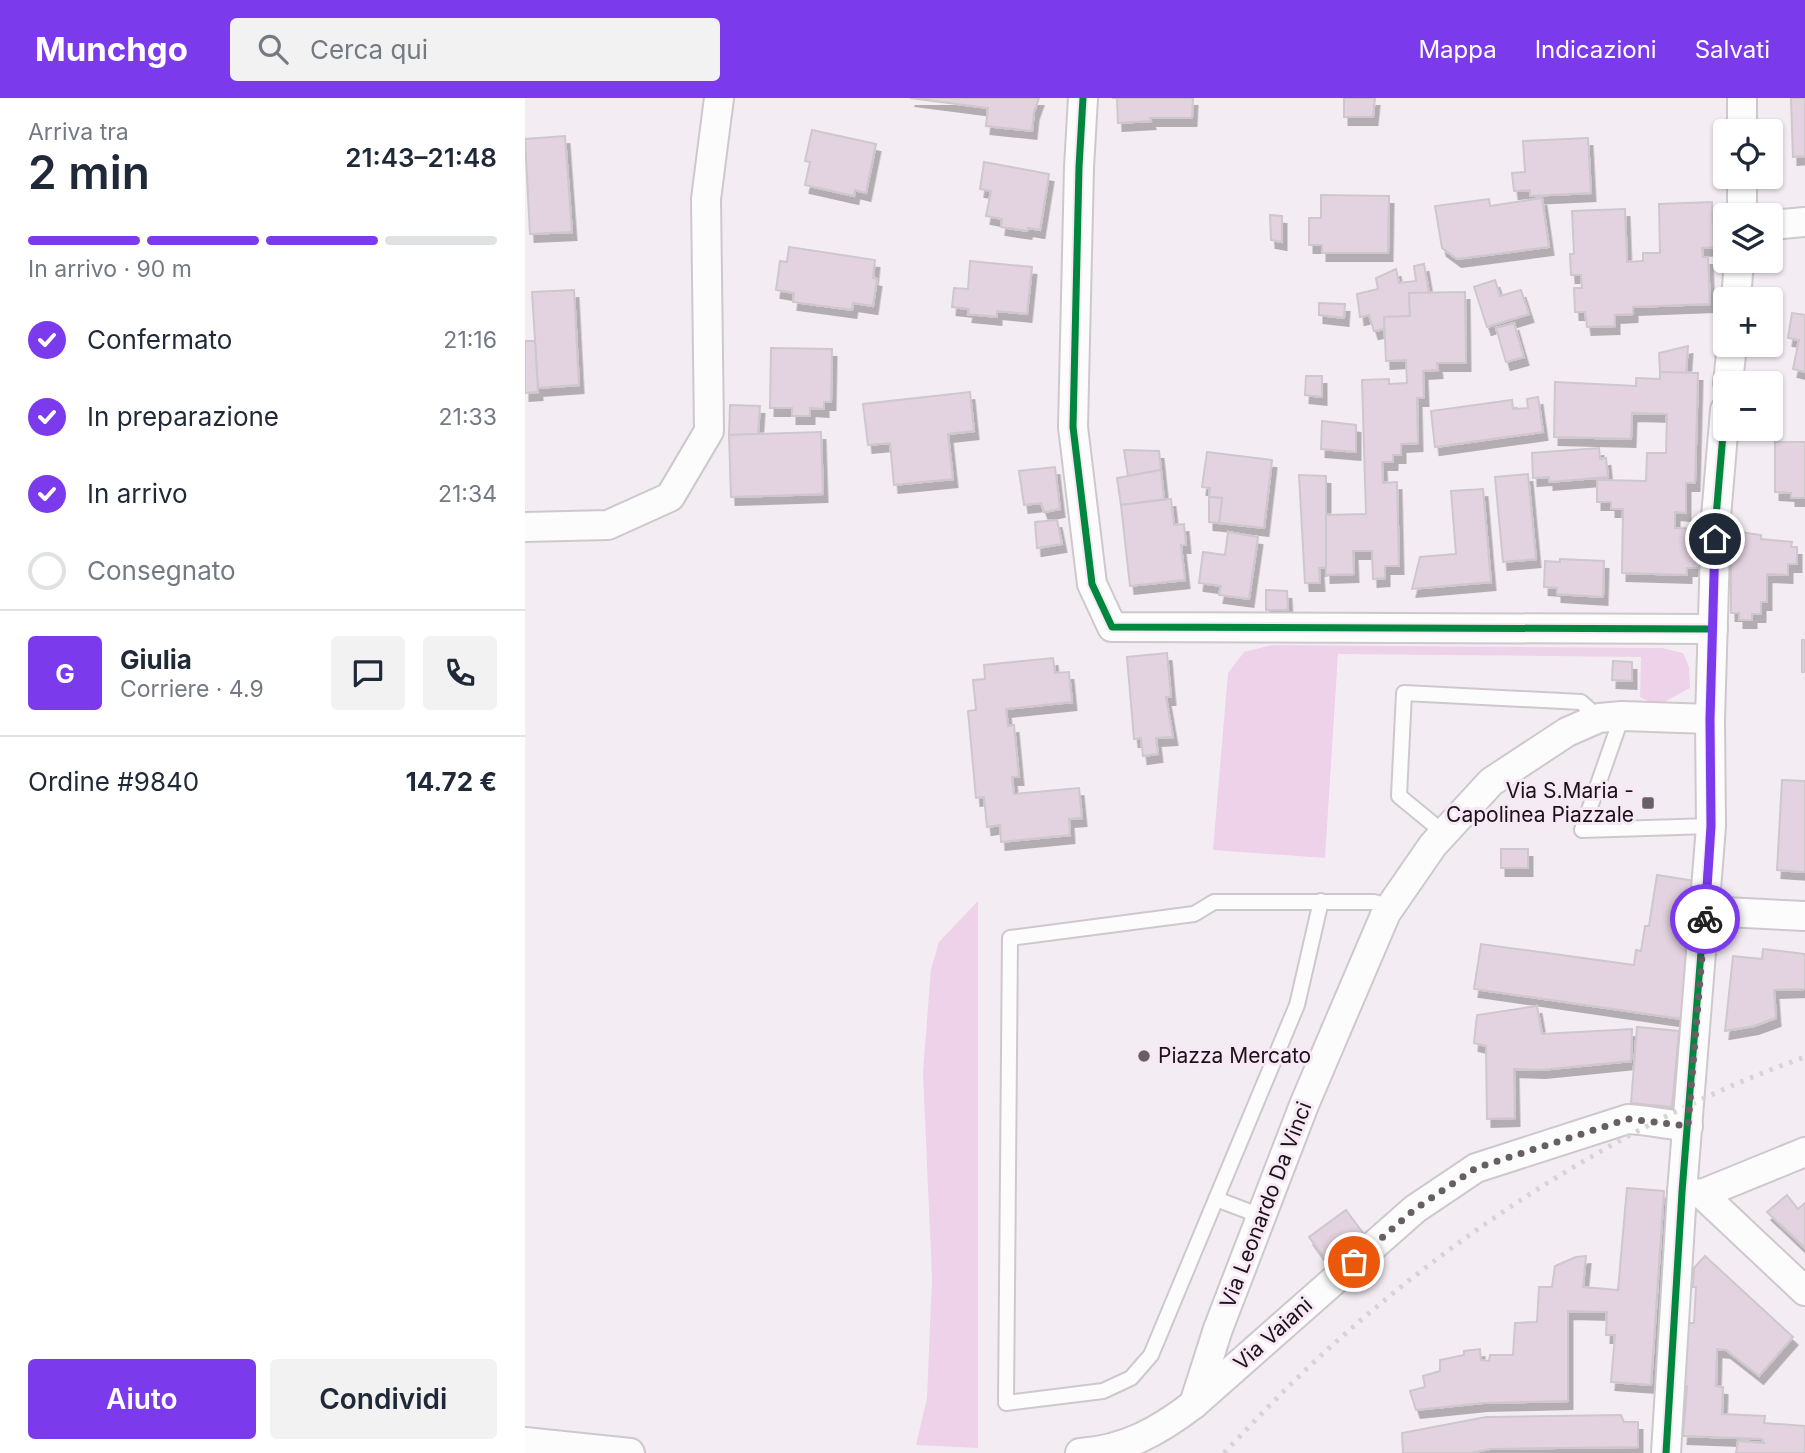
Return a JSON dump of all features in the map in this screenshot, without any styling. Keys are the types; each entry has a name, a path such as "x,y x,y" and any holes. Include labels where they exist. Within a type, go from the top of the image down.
{"street":[{"path":"525,527 607,525 670,497 709,431 706,199 719,98"},
{"path":"1083,98 1073,427 1092,584 1112,627 1713,629"},
{"path":"1742,98 1742,119"},
{"path":"1783,224 1805,222"},
{"path":"1666,1453 1692,1193 1688,1126 1711,826 1710,719 1716,517 1722,441"},
{"path":"1611,717 1710,719"},
{"name":"Via Leonardo Da Vinci","path":"1194,1404 1218,1329 1304,1105 1390,907 1433,845 1491,782 1567,732 1611,717"},
{"path":"1705,911 1805,916"},
{"name":"Via Vaiani","path":"1080,1453 1132,1443 1165,1427 1415,1209 1476,1168 1628,1119 1688,1126"},
{"path":"1692,1193 1805,1152"},
{"path":"1692,1193 1805,1291"},
{"path":"525,1442 630,1453"}],"lane":[{"path":"1444,834 1399,796 1404,693 1581,702 1611,717 1597,780 1582,830 1711,826"},
{"path":"1321,901 1297,1005 1151,1354 1131,1378 1103,1391 1006,1403 1010,938 1194,914 1214,902 1321,901 1374,902 1390,907"},
{"path":"1216,1199 1261,1216"}],"shaded area":[{"path":"1272,645 1662,648 1683,653 1689,667 1690,688 1657,706 1640,697 1641,657 1338,654 1325,858 1213,850 1228,673 1244,652"},
{"path":"978,901 978,1448 916,1445 927,1398 932,1278 923,1072 931,969 939,942"}],"building":[{"path":"910,98 1039,98 1032,131 986,126 988,108"},
{"path":"1117,98 1193,98 1192,118 1150,118 1151,121 1118,123"},
{"path":"1344,98 1375,98 1373,117 1344,117"},
{"path":"1791,98 1805,98 1805,156 1793,157"},
{"path":"812,130 876,144 866,193 855,190 854,196 805,185 810,162 805,161"},
{"path":"565,136 572,232 530,234 525,139"},
{"path":"1588,138 1591,193 1530,196 1530,190 1514,191 1512,173 1525,172 1523,141"},
{"path":"984,162 1049,174 1040,230 1001,227 1002,219 986,216 991,191 980,189"},
{"path":"1321,195 1389,196 1388,253 1322,253 1322,245 1309,245 1309,218 1321,218"},
{"path":"1542,198 1549,247 1457,259 1442,248 1435,206 1489,199 1490,206"},
{"path":"1712,202 1713,247 1702,248 1703,257 1708,257 1710,304 1633,307 1633,314 1615,315 1615,326 1587,327 1585,312 1575,312 1574,288 1582,288 1581,275 1571,275 1570,254 1574,254 1572,211 1625,209 1627,262 1643,261 1643,253 1660,253 1659,204"},
{"path":"1270,215 1282,216 1282,242 1271,240"},
{"path":"789,247 875,260 873,278 877,279 873,306 853,303 852,310 793,302 794,293 776,290 780,261 787,262"},
{"path":"970,261 1032,267 1027,314 997,311 997,317 968,314 969,309 952,307 954,288 968,289"},
{"path":"1424,264 1429,293 1409,293 1410,316 1384,317 1385,329 1374,331 1369,315 1360,317 1357,294 1378,289 1376,278 1396,269 1399,283 1416,281 1414,266"},
{"path":"1495,280 1500,296 1521,290 1529,314 1487,327 1474,287"},
{"path":"574,290 579,385 538,388 532,292"},
{"path":"1465,292 1466,363 1437,363 1438,370 1423,371 1424,398 1417,398 1418,443 1401,444 1401,455 1393,455 1393,462 1382,462 1383,483 1397,482 1399,566 1385,566 1385,578 1373,579 1372,551 1353,551 1354,574 1326,575 1326,515 1366,514 1362,380 1389,379 1389,384 1407,383 1406,360 1386,361 1384,317 1410,316 1409,293"},
{"path":"1319,303 1345,304 1344,318 1319,315"},
{"path":"1792,313 1805,315 1805,372 1793,369 1799,340 1788,338"},
{"path":"1514,323 1524,357 1506,362 1496,328"},
{"path":"525,341 535,341 538,392 525,393"},
{"path":"1688,346 1686,373 1660,372 1659,353"},
{"path":"771,348 832,349 831,402 824,402 824,409 810,408 810,416 792,416 792,408 770,408"},
{"path":"1660,372 1698,373 1695,483 1686,483 1686,513 1675,512 1675,528 1704,529 1703,568 1687,568 1687,575 1622,573 1623,509 1611,509 1611,502 1597,502 1597,480 1646,481 1647,453 1666,453 1667,414 1632,413 1631,439 1554,437 1555,382 1636,386 1636,378 1660,379"},
{"path":"1306,376 1322,376 1322,397 1305,395"},
{"path":"970,392 974,431 948,434 953,479 894,485 890,443 868,445 863,404"},
{"path":"1538,397 1543,432 1435,447 1431,411 1512,400 1513,409 1528,408 1527,399"},
{"path":"730,405 760,406 758,434 729,435"},
{"path":"1322,421 1356,425 1356,452 1321,449"},
{"path":"821,432 823,494 731,497 729,435"},
{"path":"1775,442 1805,442 1805,498 1791,498 1791,493 1775,492"},
{"path":"1599,448 1600,459 1606,458 1608,477 1549,482 1549,477 1533,478 1532,453"},
{"path":"1124,450 1159,451 1161,470 1128,476"},
{"path":"1207,452 1272,460 1264,528 1219,523 1222,498 1209,497 1210,488 1202,487"},
{"path":"1055,467 1060,509 1044,512 1041,503 1024,505 1019,471"},
{"path":"1161,470 1164,499 1121,505 1117,478"},
{"path":"1528,474 1536,559 1503,562 1495,477"},
{"path":"1299,475 1326,476 1326,567 1319,568 1320,583 1305,583"},
{"path":"1483,489 1491,582 1412,589 1420,557 1456,554 1451,491"},
{"path":"1209,497 1222,498 1219,523 1209,522"},
{"path":"1171,499 1174,525 1184,524 1186,545 1181,545 1185,580 1130,586 1121,505"},
{"path":"1057,520 1062,544 1037,548 1035,522"},
{"path":"1228,532 1258,537 1249,599 1219,595 1221,586 1199,583 1203,552 1225,555"},
{"path":"1740,532 1761,535 1761,539 1792,542 1791,547 1797,547 1797,564 1788,564 1788,575 1767,574 1767,602 1761,602 1761,614 1752,614 1752,620 1739,620 1739,613 1731,613 1731,537 1740,538"},
{"path":"1560,559 1604,561 1603,597 1557,594 1557,588 1544,587 1545,561 1560,562"},
{"path":"1266,590 1287,591 1288,610 1266,610"},
{"path":"1802,640 1805,640 1805,672 1802,672"},
{"path":"1167,653 1171,697 1166,697 1173,737 1156,738 1158,754 1143,756 1141,738 1134,739 1127,657"},
{"path":"1053,658 1055,673 1069,672 1072,702 1006,709 1008,726 1014,725 1019,777 1012,777 1014,794 1079,788 1082,818 1069,819 1070,835 1001,842 1000,825 987,827 984,797 976,798 968,711 976,710 973,680 985,679 984,665"},
{"path":"1613,661 1632,662 1632,681 1612,680"},
{"path":"1782,780 1805,781 1805,872 1777,870"},
{"path":"1501,849 1528,849 1528,868 1501,868"},
{"path":"1657,875 1702,882 1682,1019 1474,989 1481,944 1634,965 1636,950 1641,951 1645,926 1649,926"},
{"path":"1763,949 1805,954 1805,989 1774,990 1776,1018 1754,1026 1725,1031 1733,956 1762,959"},
{"path":"1537,1006 1542,1034 1632,1029 1631,1061 1541,1070 1514,1069 1515,1118 1487,1119 1486,1046 1474,1043 1477,1015"},
{"path":"1637,1027 1679,1031 1672,1107 1631,1103"},
{"path":"1627,1188 1664,1191 1651,1385 1611,1382 1615,1335 1606,1335 1607,1312 1568,1311 1568,1401 1483,1403 1416,1410 1410,1391 1425,1387 1423,1376 1440,1371 1440,1360 1464,1355 1464,1351 1480,1349 1481,1360 1489,1361 1490,1355 1513,1355 1515,1323 1537,1322 1539,1287 1552,1287 1555,1266 1576,1257 1586,1256 1583,1287 1618,1290"},
{"path":"1787,1195 1798,1209 1805,1203 1805,1248 1767,1212"},
{"path":"1346,1210 1363,1233 1326,1260 1309,1237"},
{"path":"1705,1256 1793,1337 1759,1376 1726,1350 1717,1349 1716,1386 1723,1387 1722,1414 1765,1416 1764,1423 1805,1426 1805,1453 1736,1453 1738,1441 1764,1443 1762,1439 1683,1436 1687,1386 1681,1386 1685,1323 1694,1323 1694,1268"},
{"path":"1621,1415 1624,1422 1638,1422 1638,1447 1403,1453 1402,1433 1486,1417"}],"railway":[{"path":"1224,1453 1298,1377 1345,1334 1396,1291 1504,1211 1621,1140 1743,1081 1805,1057"}],"cycle path":[{"path":"1083,98 1073,427 1092,584 1112,627 1713,629"},
{"path":"1666,1453 1682,1192 1711,826 1710,719 1716,517 1722,441"}],"way so far":[{"path":"1354,1262 1415,1209 1476,1168 1628,1119 1688,1126 1705,919"}],"place":[{"name":"Via S.Maria - Capolinea Piazzale","path":"1648,803"},
{"name":"Piazza Mercato","path":"1144,1056"}],"route":[{"path":"1705,919 1711,826 1710,719 1715,539"}]}
